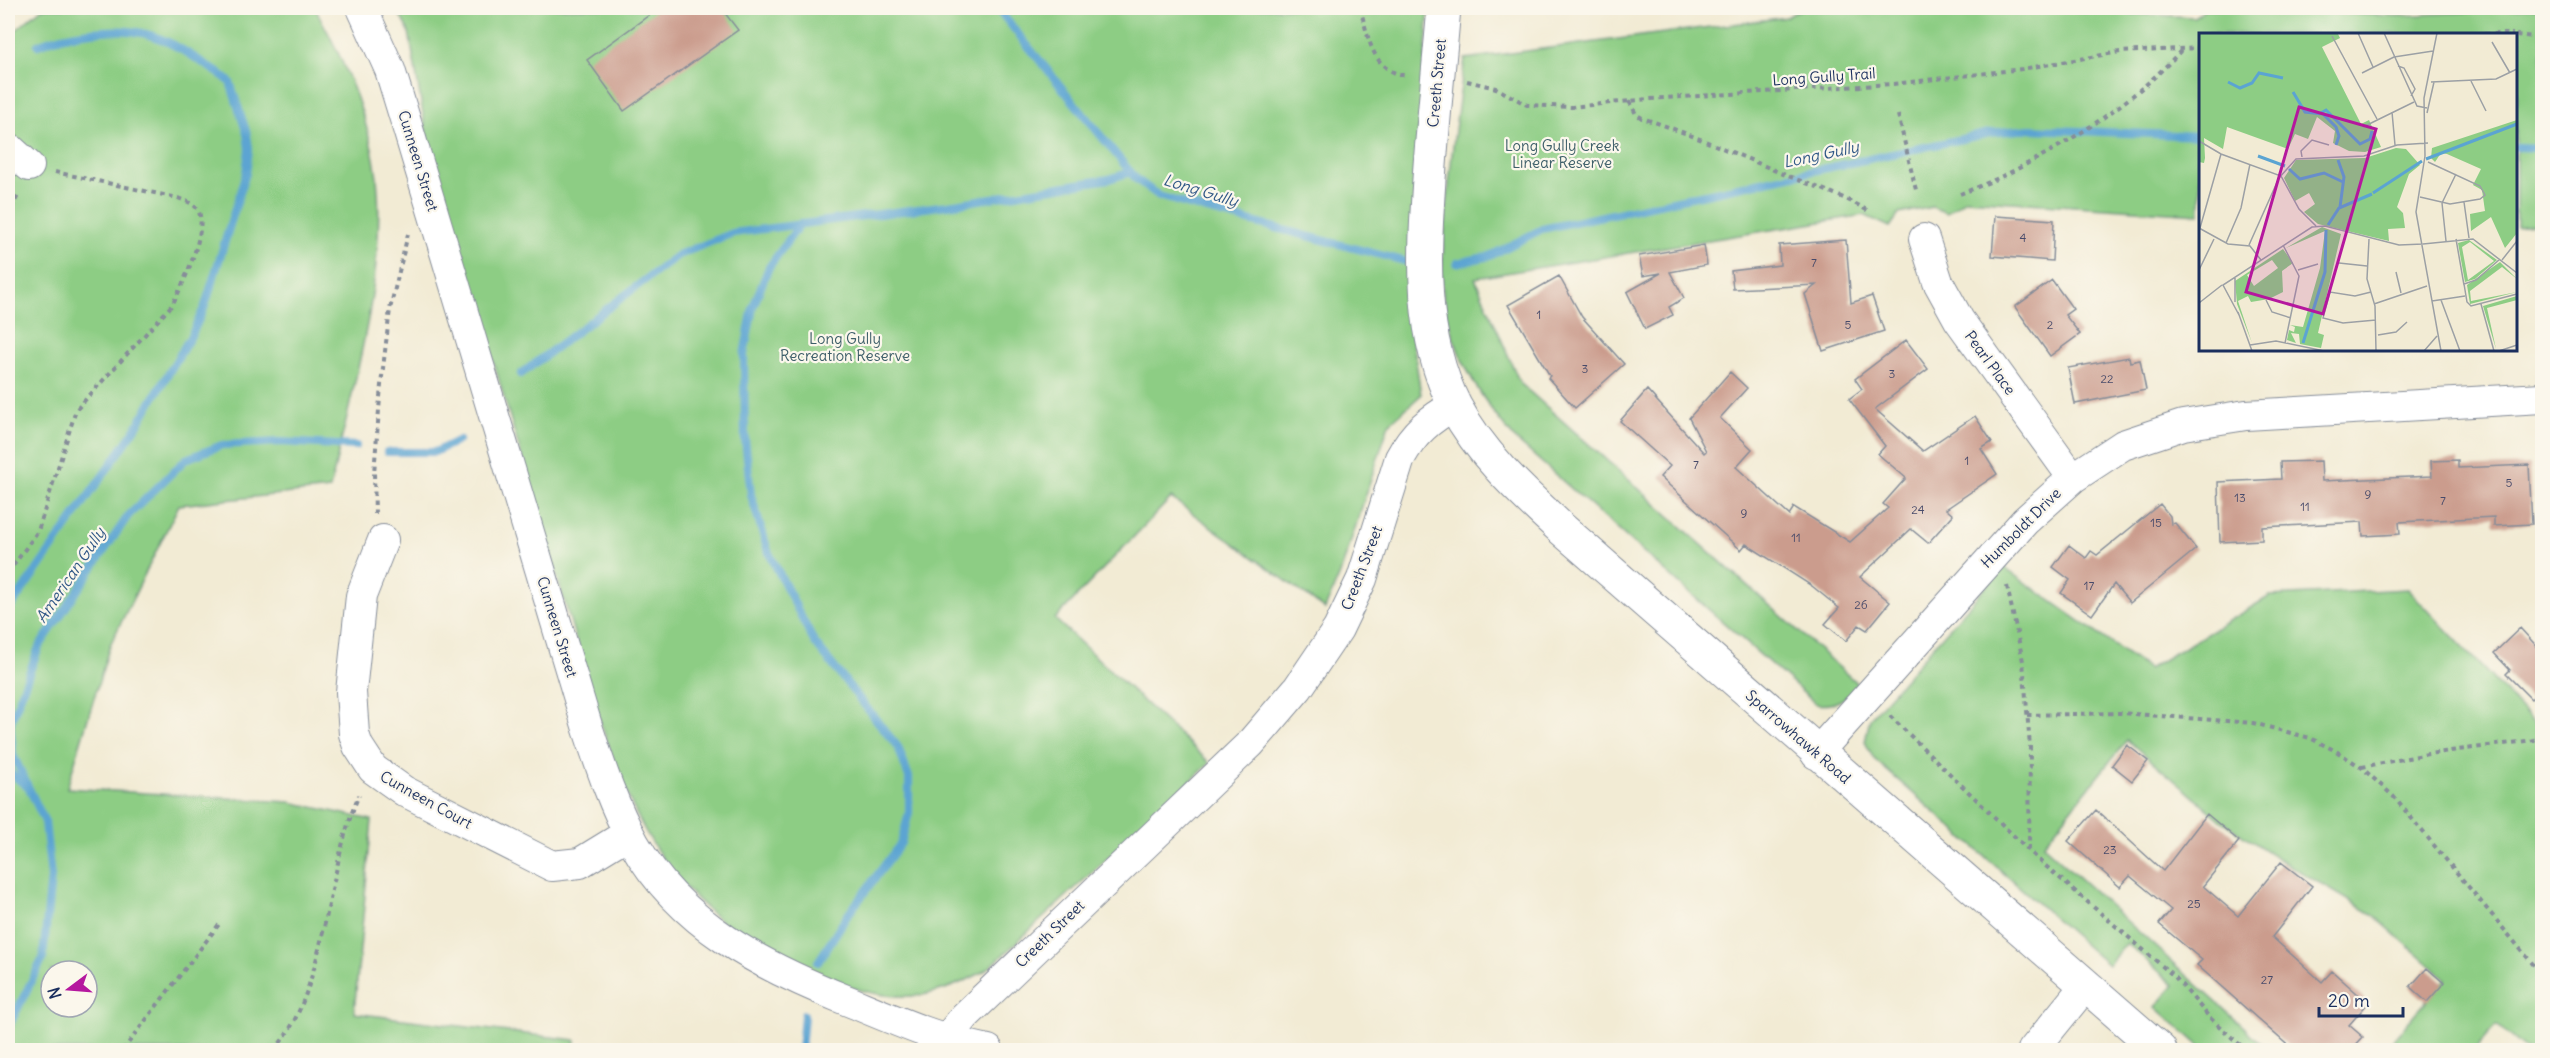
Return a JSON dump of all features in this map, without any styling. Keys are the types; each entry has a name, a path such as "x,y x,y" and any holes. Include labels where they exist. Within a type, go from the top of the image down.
{"main road":[{"name":"Creeth Street","path":"1443,8 1428,207 1425,293 1432,342 1455,405"},
{"name":"Sparrowhawk Road","path":"1455,405 1485,452 1524,494 1816,754 2160,1050"}],"street":[{"name":"Cunneen Street","path":"362,8 390,70 573,682 604,774 629,833 649,866 679,903 703,925 735,947 825,992 945,1045 988,1050"},
{"name":"Pearl Place","path":"1924,238 1938,282 1959,320 2073,478"},
{"name":"Humboldt Drive","path":"1816,754 2025,520 2073,478 2123,446 2183,425 2216,419 2280,412 2542,398"},
{"name":"Creeth Street","path":"945,1045 964,1016 1250,744 1298,688 1338,629 1362,579 1400,458 1407,445 1422,426 1455,405"},
{"name":"Cunneen Court","path":"382,540 362,596 351,692 354,734 358,746 373,770 404,791 552,866 580,863 629,833"},
{"path":"2033,1050 2085,986"}],"path":[{"path":"1360,8 1372,51 1382,66 1396,74 1413,76"},
{"path":"2517,35 2542,38"},
{"path":"1960,194 2004,175 2096,122 2140,90 2183,48"},
{"name":"Long Gully Trail","path":"1464,81 1496,87 1519,102 1535,107 1893,84 2022,69 2120,52 2199,48"},
{"path":"1629,101 1636,114 1642,118 1727,148 1767,168 1839,194 1868,211"},
{"path":"1898,116 1916,190"},
{"path":"8,573 38,531 76,410 172,306 199,236 200,224 199,212 191,203 178,198 18,156"},
{"path":"382,540 374,510 374,473 390,309 409,233 429,197"},
{"path":"2006,584 2023,661 2030,747 2029,850"},
{"path":"2027,715 2121,713 2253,723 2310,738 2361,767 2393,796 2542,975"},
{"path":"1890,716 2029,850 2175,977 2210,1018 2246,1050"},
{"path":"2361,767 2428,754 2531,740 2542,735"},
{"path":"274,1050 288,1035 301,1007 350,815 373,770"},
{"path":"8,879 10,885 8,896"},
{"path":"123,1050 220,923"}],"green space":[{"path":"42,8 315,8 346,69 362,112 374,156 379,216 377,255 365,335 330,489 179,505 110,645 67,788 290,802 372,820 354,1013 575,1040 574,1050 8,1050 8,37"},
{"name":"Long Gully Recreation Reserve","path":"396,8 1429,8 1410,254 1410,321 1421,395 1389,424 1340,574 1325,609 1171,498 1055,619 1210,763 988,969 951,987 911,996 872,993 833,981 796,964 726,925 684,886 652,843 626,791 599,718 427,137 409,32"},
{"name":"Long Gully Creek Linear Reserve","path":"1802,8 1816,10 2018,8 2194,17 2208,8 2398,16 2542,8 2542,223 2517,226 2517,33 2199,33 2199,214 1965,199 1947,213 1932,207 1899,214 1890,227 1864,215 1475,278 1520,383 1859,685 1840,701 1823,705 1816,704 1515,439 1493,412 1467,369 1448,321 1442,283 1450,177 1465,59 1787,17"},
{"path":"2003,567 2148,669 2270,596 2408,589 2542,731 2542,1050 2526,1050 2497,1025 2474,1050 2384,1050 2446,979 2372,914 2279,859 2222,821 2127,740 2043,845 2269,1050 2204,1050 2156,1007 2174,985 2127,943 2108,965 1874,759 1865,742 1870,718"}],"building":[{"path":"659,8 721,8 738,30 624,111 587,60"},
{"path":"1995,216 2054,220 2052,261 1992,256"},
{"path":"1846,240 1851,303 1872,296 1884,331 1823,351 1805,294 1816,285 1733,289 1731,271 1780,265 1779,245"},
{"path":"1704,245 1707,265 1670,272 1684,298 1669,307 1673,315 1645,329 1627,292 1661,273 1643,276 1639,256"},
{"path":"1559,276 1582,317 1624,364 1575,408 1548,378 1550,376 1508,305"},
{"path":"2052,280 2073,309 2065,315 2080,334 2050,356 2015,307"},
{"path":"1906,340 1928,369 1875,409 1923,451 1975,416 1992,442 1981,449 1997,474 1946,509 1953,515 1928,543 1911,529 1860,577 1890,602 1867,630 1859,625 1846,641 1825,624 1839,608 1812,586 1746,544 1741,550 1660,477 1670,466 1620,421 1647,390 1704,453 1706,451 1689,418 1730,372 1747,388 1720,418 1752,449 1736,467 1789,515 1794,507 1850,542 1888,508 1883,504 1906,478 1878,454 1885,446 1849,399 1862,389 1855,379"},
{"path":"2129,357 2130,362 2140,360 2146,390 2075,404 2068,368"},
{"path":"2458,460 2458,468 2529,465 2532,524 2494,526 2494,517 2399,522 2400,534 2363,536 2362,522 2262,527 2262,540 2220,542 2218,482 2281,479 2280,462 2321,461 2322,481 2432,476 2431,461"},
{"path":"2160,504 2170,516 2171,524 2175,523 2196,549 2130,603 2114,584 2092,615 2061,593 2070,580 2053,567 2069,545 2086,558 2091,551 2097,555"},
{"path":"2520,628 2542,652 2542,688 2531,699 2506,674 2510,670 2494,653"},
{"path":"2127,745 2148,761 2132,781 2112,765"},
{"path":"2096,810 2163,871 2207,814 2239,841 2203,886 2238,916 2281,862 2312,886 2272,937 2322,982 2332,971 2368,1003 2349,1025 2363,1037 2351,1050 2293,1050 2197,965 2202,960 2159,924 2171,910 2130,876 2120,887 2068,841"},
{"path":"2427,968 2444,983 2427,1002 2410,987"}],"waterway":[{"name":"Long Gully","path":"997,8 1136,179 1159,196 1404,261"},
{"path":"8,611 134,431 192,334 205,306 246,173 249,149 247,134 230,82 166,41 146,34 106,31 76,34 38,45"},
{"name":"Long Gully","path":"1457,263 1490,256 1542,229 1990,133 2030,129 2199,136"},
{"name":"Long Gully","path":"2517,147 2542,148"},
{"path":"521,374 678,255 733,233 948,205 1109,179 1131,172"},
{"path":"800,224 769,267 753,307 744,355 745,439 751,495 768,551 814,642 898,747 909,777 909,813 901,843 847,916 818,962"},
{"name":"American Gully","path":"387,452 435,452 459,440"},
{"name":"American Gully","path":"8,1028 43,958 51,877 45,822 13,755 10,724 39,647 128,516 186,459 222,445 280,442 356,446"},
{"path":"8,771 26,786"},
{"path":"801,1050 804,1015"}]}
